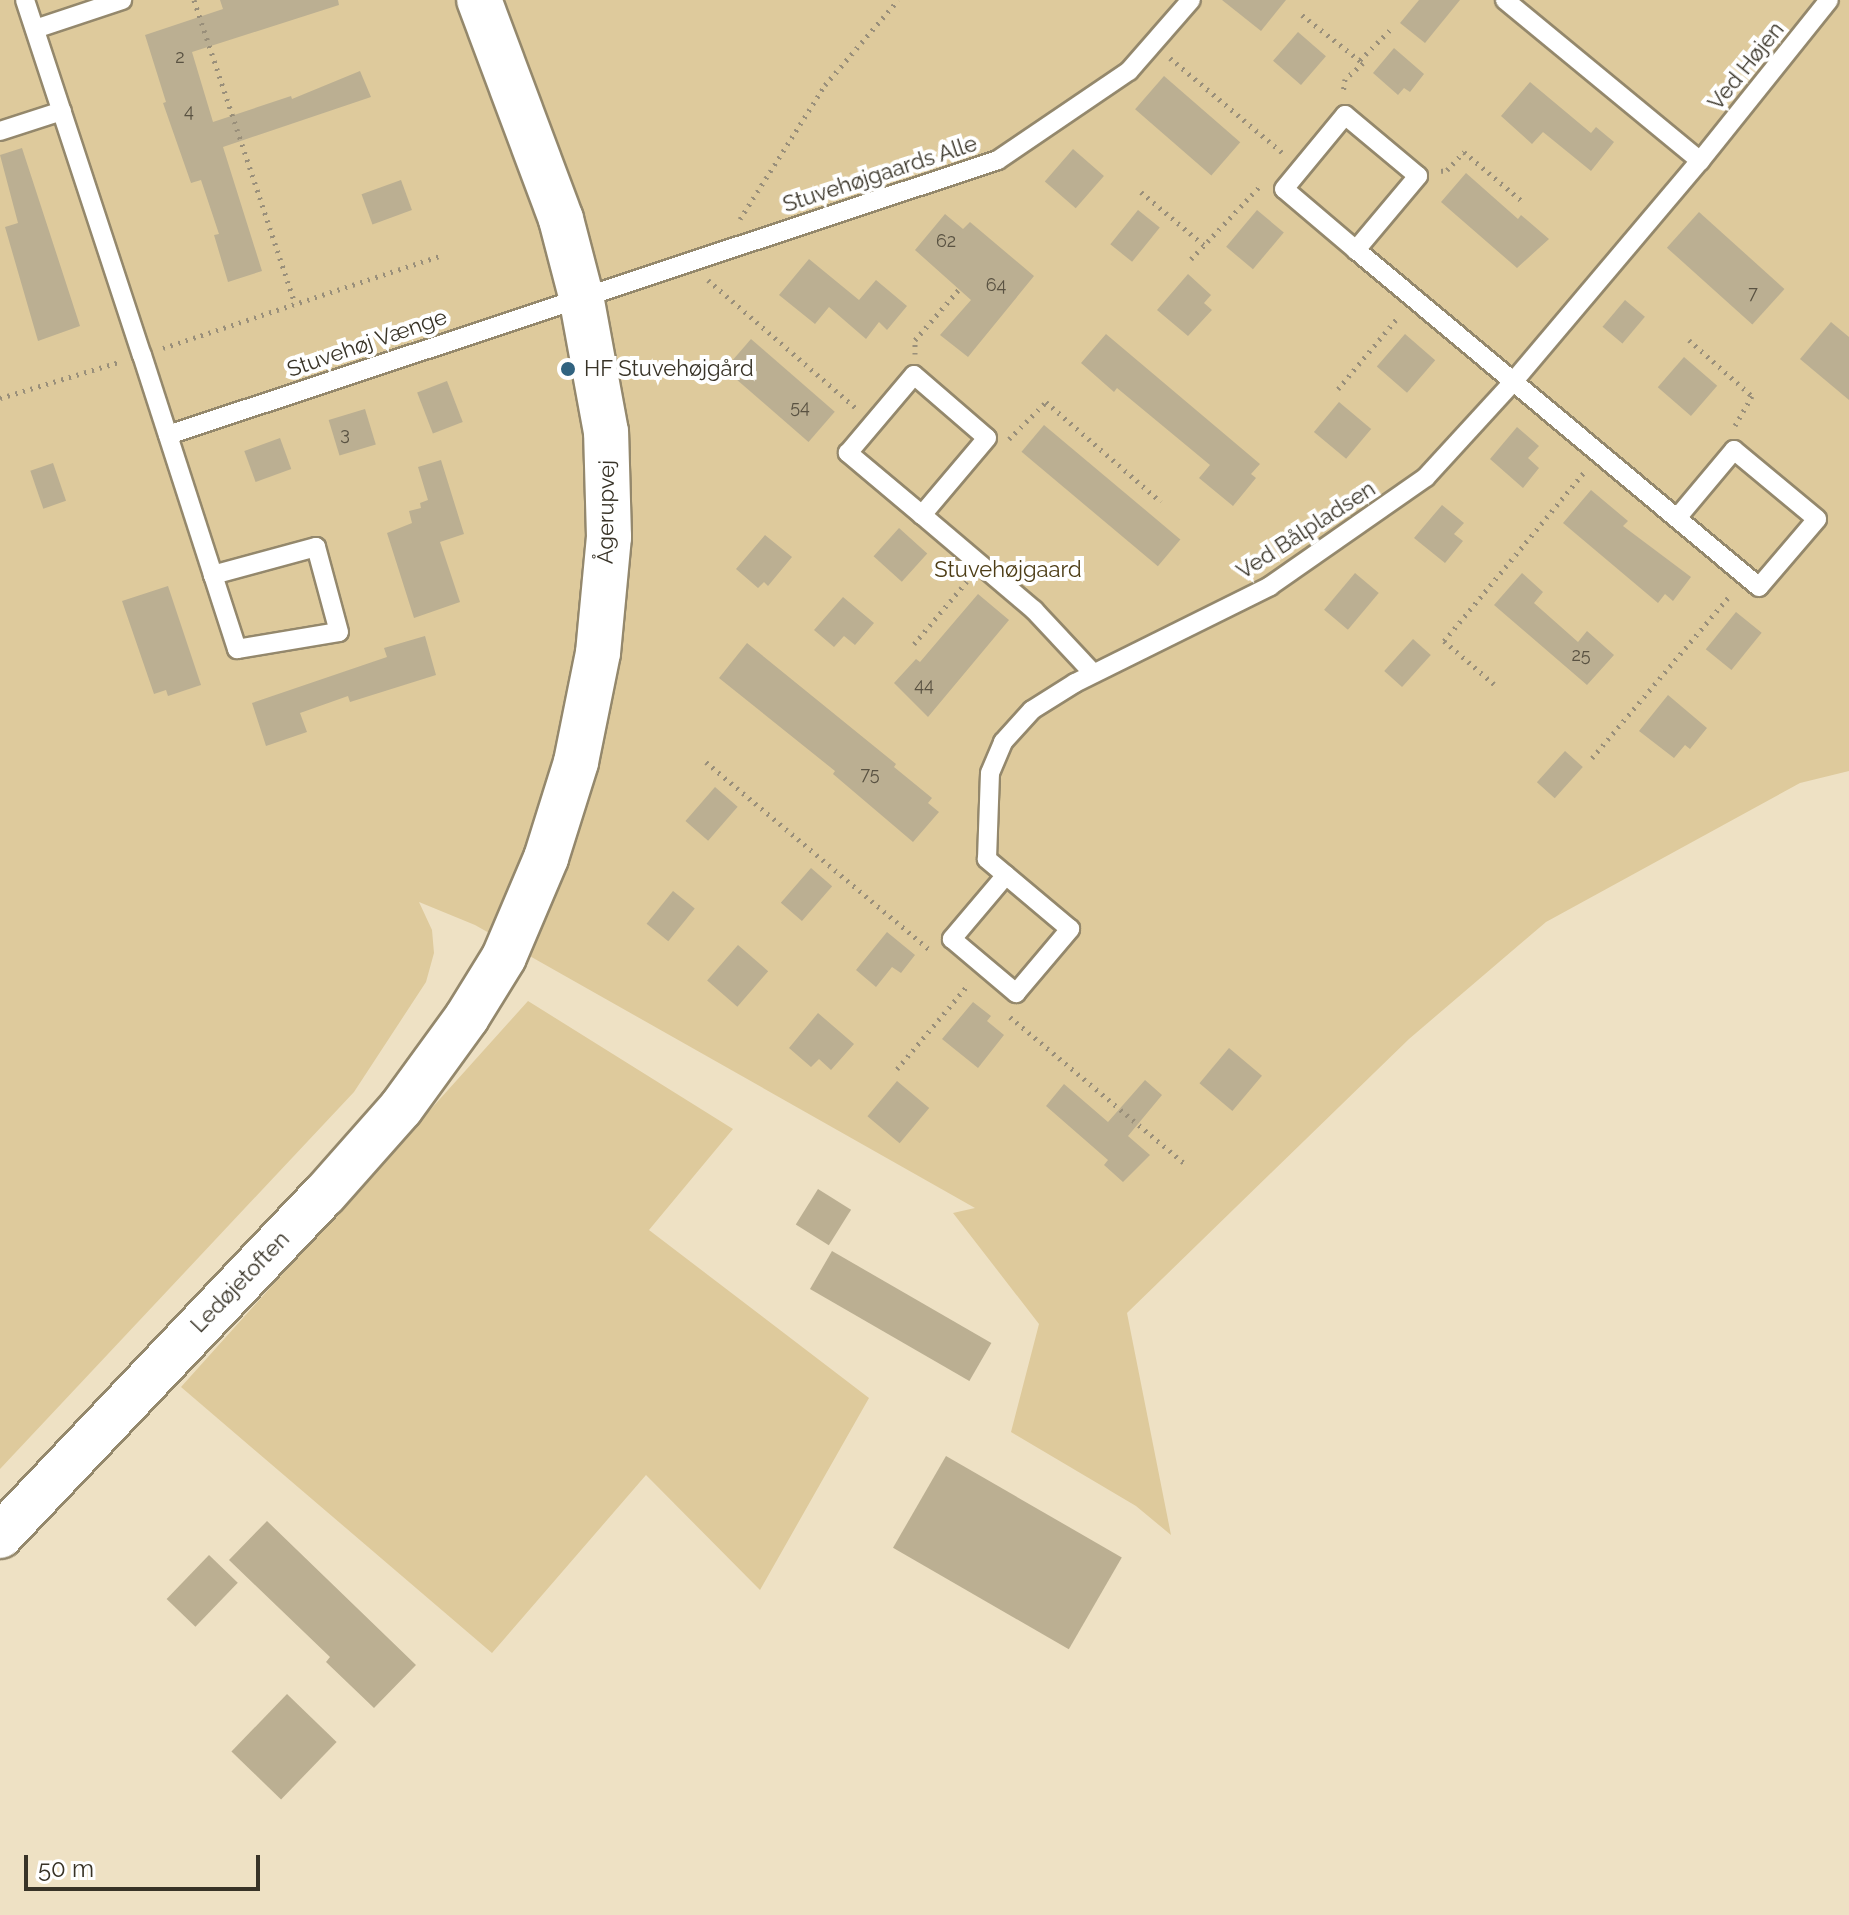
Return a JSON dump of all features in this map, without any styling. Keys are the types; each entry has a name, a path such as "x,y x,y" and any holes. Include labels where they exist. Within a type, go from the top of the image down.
{"street":[{"name":"Ågerupvej","path":"467,1017 504,957 546,858 576,762 598,653 609,537 606,432 581,296 561,219 479,0"},
{"name":"Ledøjetoften","path":"0,1536 324,1195 401,1108 467,1017"}],"lane":[{"path":"25,0 237,649 339,632 316,547 213,575"},
{"path":"35,29 122,0"},
{"name":"Stuvehøjgaards Alle","path":"581,296 998,160 1129,71 1191,0"},
{"path":"1505,0 1700,161"},
{"name":"Ved Højen","path":"1700,161 1829,0"},
{"path":"0,131 62,111"},
{"path":"1356,250 1417,175 1345,115 1284,189 1356,250 1414,299 1513,382 1759,587 1817,519 1734,450 1677,518"},
{"name":"Ved Bålpladsen","path":"1006,875 952,939 1016,993 1070,929 1006,875 987,859 990,773 1003,742 1032,710 1093,673 1270,586 1348,535 1426,477 1513,382 1700,161"},
{"name":"Stuvehøj Vænge","path":"168,435 581,296"},
{"path":"922,515 987,438 914,375 848,453 1034,610 1093,673"}],"path":[{"path":"194,0 295,304"},
{"path":"721,250 825,85 898,0"},
{"path":"1302,15 1363,63 1345,79 1340,122"},
{"path":"1359,61 1390,30"},
{"path":"1153,44 1301,168"},
{"path":"1417,175 1447,170 1464,152 1522,201"},
{"path":"1191,259 1258,185 1286,187"},
{"path":"1141,192 1204,245"},
{"path":"0,398 142,355 443,255"},
{"path":"686,261 873,423"},
{"path":"914,375 915,340 960,288"},
{"path":"1338,389 1414,299"},
{"path":"1689,340 1752,396 1735,422 1734,450"},
{"path":"987,438 1013,440 1046,402 1161,502"},
{"path":"1494,684 1444,641 1599,454"},
{"path":"914,644 981,565"},
{"path":"1592,758 1746,576"},
{"path":"897,1069 984,966"}],"green space":[{"name":"Stuvehøjgaard","path":"0,0 1849,0 1849,771 1800,783 1546,922 1409,1039 1127,1313 1171,1535 1136,1506 1011,1432 1039,1324 953,1213 975,1208 475,925 419,902 432,930 434,953 426,982 354,1092 0,1469"},
{"path":"528,1001 733,1129 649,1230 869,1398 760,1590 646,1475 492,1653 181,1387"}],"building":[{"path":"220,0 338,0 339,5 192,52 213,122 291,96 292,99 360,71 371,97 223,147 262,271 228,282 214,235 219,234 201,180 191,183 163,103 166,102 145,35 223,9"},
{"path":"1222,0 1286,0 1261,31"},
{"path":"1419,0 1460,0 1425,43 1400,23"},
{"path":"1298,32 1326,56 1301,85 1273,61"},
{"path":"1394,48 1424,74 1410,92 1404,88 1398,95 1373,73"},
{"path":"1164,76 1240,142 1211,175 1135,109"},
{"path":"1530,82 1591,133 1596,127 1614,142 1591,171 1543,132 1532,144 1501,116"},
{"path":"22,148 80,326 38,341 5,227 18,223 0,155"},
{"path":"1073,149 1104,176 1076,208 1045,181"},
{"path":"1466,173 1518,219 1521,215 1549,239 1517,268 1441,202"},
{"path":"401,180 412,210 372,224 362,194"},
{"path":"1138,210 1160,228 1132,262 1110,244"},
{"path":"1257,210 1284,232 1253,269 1226,247"},
{"path":"1699,212 1784,289 1752,325 1667,248"},
{"path":"945,214 963,229 970,222 1034,276 968,357 940,335 971,300 915,250"},
{"path":"809,259 859,300 876,280 907,306 887,330 879,322 866,339 829,307 815,324 779,295"},
{"path":"1188,274 1211,295 1204,303 1212,310 1188,336 1157,310"},
{"path":"1625,300 1645,317 1622,344 1603,327"},
{"path":"1831,322 1849,337 1849,400 1800,359"},
{"path":"1106,334 1260,464 1251,474 1256,478 1233,506 1199,478 1210,465 1117,388 1114,392 1081,363"},
{"path":"1405,334 1435,360 1407,393 1377,366"},
{"path":"751,339 835,412 809,442 725,369"},
{"path":"1684,357 1717,386 1691,416 1658,387"},
{"path":"447,381 463,422 433,434 417,392"},
{"path":"1339,402 1371,429 1346,459 1314,432"},
{"path":"365,409 376,444 339,455 329,420"},
{"path":"1044,425 1180,539 1158,566 1022,452"},
{"path":"1517,427 1539,446 1528,458 1539,468 1523,488 1490,459"},
{"path":"280,438 291,469 256,482 244,451"},
{"path":"441,460 464,534 440,542 460,602 414,618 387,533 412,523 409,511 421,508 420,503 428,500 418,467"},
{"path":"53,463 66,501 43,509 30,471"},
{"path":"1591,490 1628,521 1623,526 1691,577 1673,601 1665,594 1658,603 1563,523"},
{"path":"1442,505 1464,523 1454,534 1463,541 1445,563 1414,538"},
{"path":"899,528 927,553 902,582 874,556"},
{"path":"765,535 792,557 768,586 764,582 758,588 736,569"},
{"path":"1355,573 1379,593 1348,630 1324,610"},
{"path":"1522,573 1543,592 1534,603 1578,642 1587,631 1614,655 1587,685 1494,605"},
{"path":"168,586 201,685 168,696 166,690 154,694 122,601"},
{"path":"978,594 1009,620 928,717 894,683 916,659 920,662"},
{"path":"843,597 874,623 855,645 844,636 834,647 814,630"},
{"path":"1736,612 1762,633 1731,670 1706,649"},
{"path":"425,636 436,675 350,702 348,696 300,713 307,732 266,746 252,703 387,657 384,648"},
{"path":"1413,639 1431,655 1402,687 1384,671"},
{"path":"747,643 896,764 894,767 932,798 928,803 939,812 913,842 833,774 835,771 719,678"},
{"path":"1668,695 1707,728 1690,749 1685,745 1674,758 1639,731"},
{"path":"1565,751 1583,767 1555,798 1537,782"},
{"path":"715,787 738,807 708,841 685,821"},
{"path":"811,868 832,886 802,921 781,903"},
{"path":"673,891 695,909 668,941 647,924"},
{"path":"887,932 915,955 901,973 892,967 876,987 856,970"},
{"path":"738,945 768,971 737,1007 707,980"},
{"path":"973,1002 991,1016 987,1021 1004,1035 978,1068 942,1039"},
{"path":"818,1013 854,1044 831,1070 819,1059 811,1067 789,1048"},
{"path":"1229,1048 1262,1076 1232,1111 1199,1083"},
{"path":"1145,1080 1162,1095 1128,1136 1150,1155 1123,1182 1104,1165 1108,1160 1046,1106 1064,1084 1108,1122"},
{"path":"897,1081 929,1108 900,1143 867,1116"},
{"path":"818,1189 851,1210 829,1245 796,1225"},
{"path":"832,1251 991,1343 969,1381 810,1289"},
{"path":"946,1456 1122,1558 1069,1649 893,1548"},
{"path":"267,1521 416,1665 374,1708 326,1662 330,1657 229,1560"},
{"path":"209,1555 238,1583 195,1627 167,1599"},
{"path":"287,1694 337,1742 281,1799 231,1752"}],"place":[{"name":"HF Stuvehøjgård","path":"568,369"}]}
